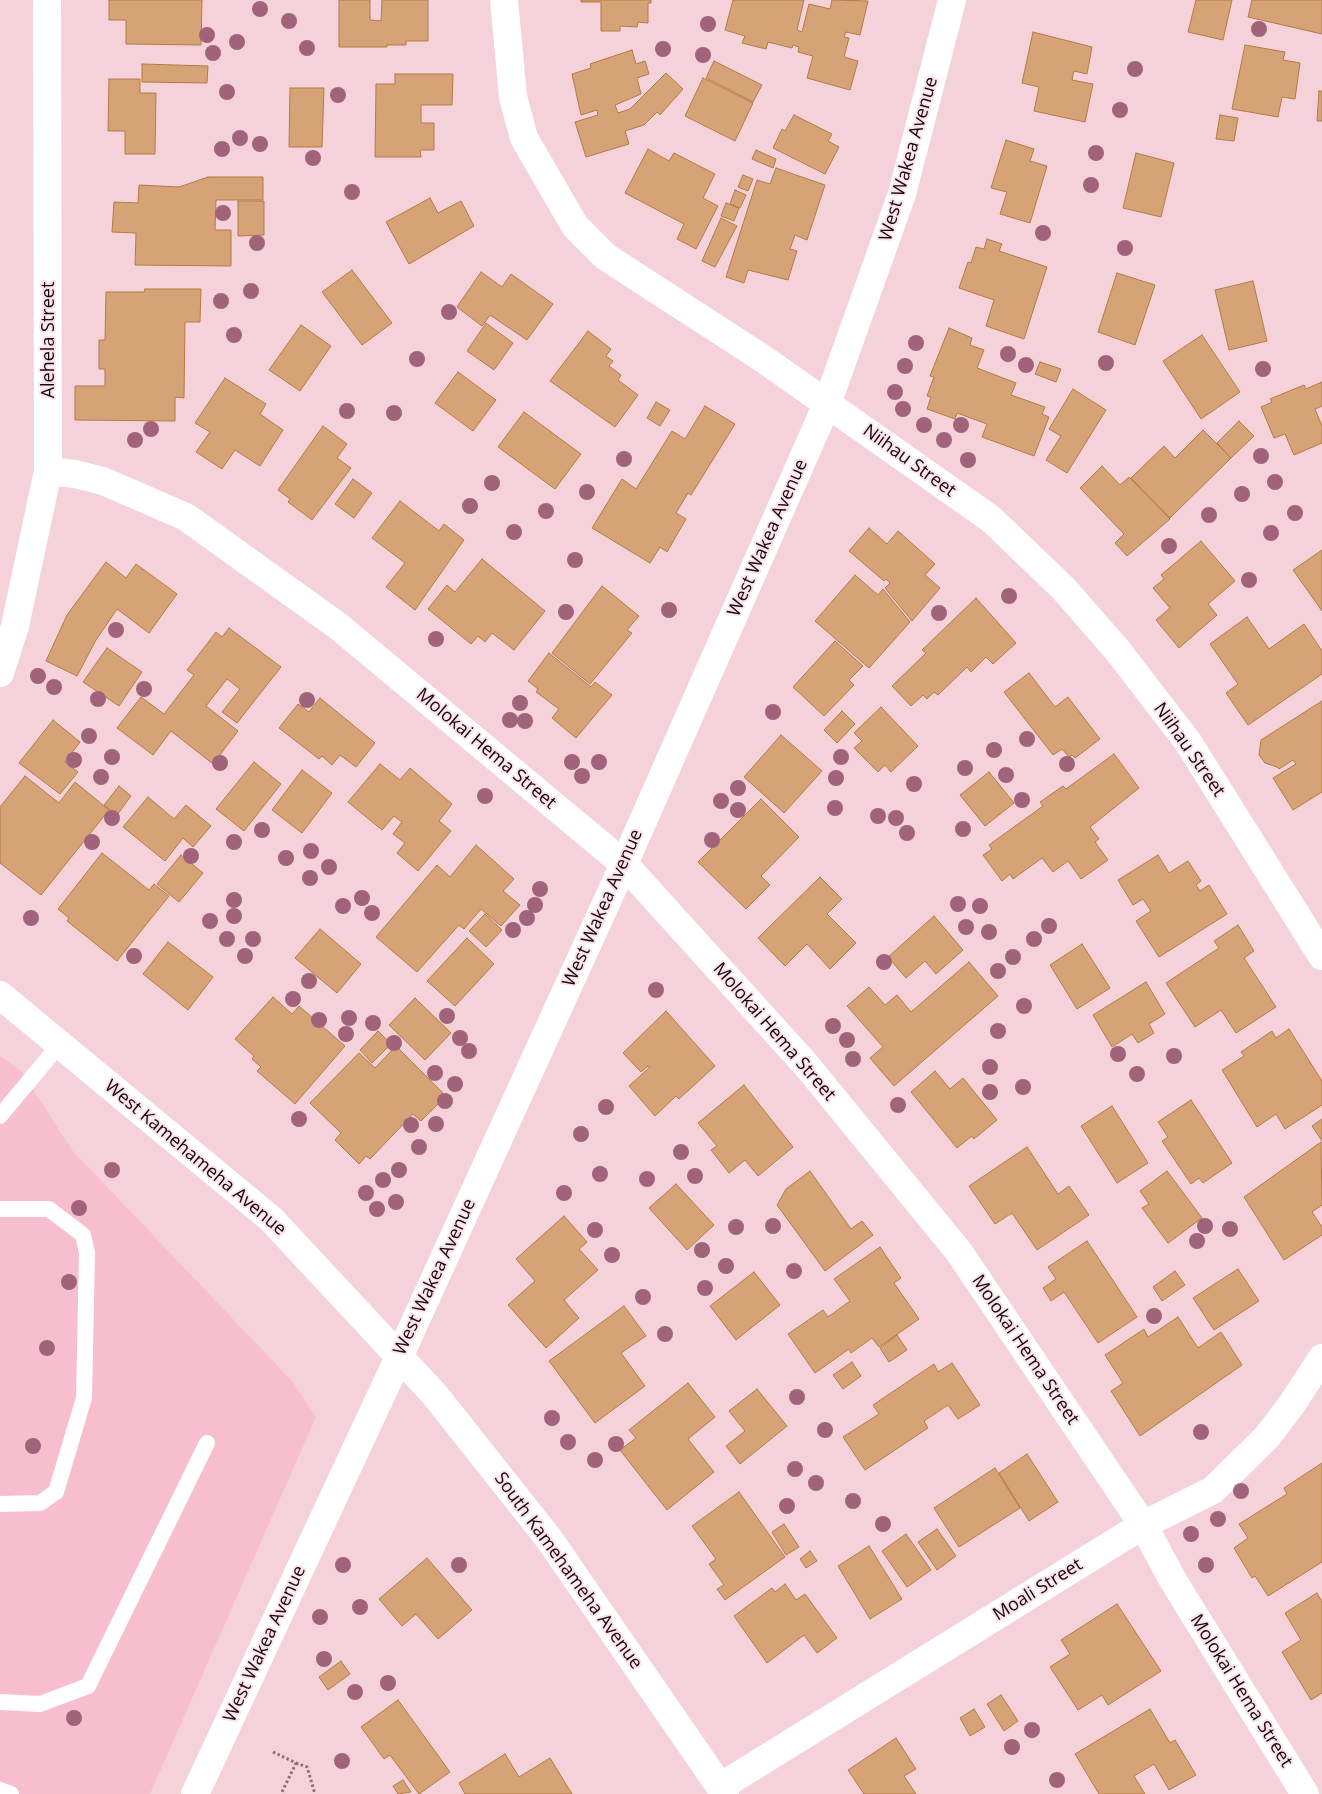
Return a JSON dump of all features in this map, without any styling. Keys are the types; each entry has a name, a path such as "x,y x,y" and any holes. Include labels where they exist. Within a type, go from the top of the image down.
{"street":[{"name":"Alehela Street","path":"0,673 15,626 48,471 47,0"},
{"name":"Niihau Street","path":"504,0 513,97 524,138 575,226 606,257 827,404 991,520 1064,589 1118,651 1188,742 1322,956"},
{"name":"West Wakea Avenue","path":"195,1794 399,1357 624,864 827,404 902,194 952,0"},
{"name":"Molokai Hema Street","path":"48,471 75,474 103,481 186,517 338,626 624,864 807,1066 958,1252 1143,1525 1174,1582 1305,1794"},
{"name":"West Kamehameha Avenue","path":"0,995 271,1219 399,1357"},
{"name":"South Kamehameha Avenue","path":"399,1357 435,1395 549,1539 723,1790"},
{"name":"Moali Street","path":"723,1790 1143,1525 1213,1490 1267,1437 1292,1404 1322,1358"}],"lane":[{"path":"0,1116 60,1044"},
{"path":"0,1209 49,1209 83,1235 87,1253 84,1398 56,1492 40,1503 0,1504"},
{"path":"0,1702 40,1704 88,1686 207,1443"},
{"path":"0,1790 11,1794"}],"path":[{"path":"273,1752 307,1767 315,1794"},
{"path":"281,1794 296,1763"}],"shaded area":[{"path":"0,1056 21,1071 72,1150 293,1382 316,1417 150,1794 0,1794"}],"building":[{"path":"109,0 202,0 201,45 126,44 126,20 109,20"},
{"path":"339,0 370,0 370,20 381,21 382,0 428,0 428,41 406,41 406,45 387,45 387,47 339,47"},
{"path":"581,0 651,0 651,3 648,3 648,23 638,22 637,27 620,26 620,31 601,31 601,2 581,2"},
{"path":"733,0 804,0 797,30 802,32 809,4 830,9 832,0 868,1 860,35 846,32 844,37 849,38 844,57 858,61 850,90 807,78 813,56 798,52 799,47 793,45 792,48 768,42 766,49 742,43 745,36 725,30"},
{"path":"1196,0 1232,0 1223,40 1188,32"},
{"path":"1252,0 1322,0 1322,34 1248,17"},
{"path":"1033,32 1092,47 1087,74 1074,71 1072,80 1093,84 1085,122 1034,111 1039,87 1022,83"},
{"path":"1245,45 1285,52 1283,60 1300,63 1295,99 1282,97 1278,117 1232,109"},
{"path":"632,50 636,64 645,61 649,74 637,78 641,94 615,105 618,113 630,109 666,73 683,89 660,115 657,112 644,125 625,131 629,144 586,157 575,122 598,115 597,110 581,115 572,74 591,68 590,64"},
{"path":"714,61 762,85 753,102 706,78"},
{"path":"142,64 208,66 207,83 142,82"},
{"path":"395,74 453,74 452,105 421,105 421,123 434,123 434,150 420,150 421,157 375,157 376,84 395,84"},
{"path":"703,78 753,103 735,141 685,116"},
{"path":"109,79 140,79 140,93 156,93 155,154 125,154 125,131 108,131"},
{"path":"290,88 324,88 322,147 289,147"},
{"path":"1319,91 1322,91 1322,121 1317,121"},
{"path":"794,115 832,134 828,141 839,147 825,174 773,148 782,129 785,131"},
{"path":"1220,115 1238,118 1234,141 1216,139"},
{"path":"1006,140 1034,149 1030,161 1047,166 1030,223 1000,214 1007,192 991,188"},
{"path":"648,149 669,161 674,153 715,174 703,198 718,206 696,249 677,239 684,224 625,193"},
{"path":"756,150 776,159 773,168 752,159"},
{"path":"1136,153 1174,163 1161,217 1123,208"},
{"path":"776,168 825,185 807,240 795,235 790,249 797,251 788,280 748,270 744,283 726,277 757,180 770,184"},
{"path":"743,175 753,179 748,191 738,187"},
{"path":"208,177 263,177 263,200 216,200 215,230 231,230 231,266 135,265 136,233 112,232 114,202 138,203 139,185 179,187"},
{"path":"735,190 746,195 740,208 730,204"},
{"path":"430,198 438,213 461,201 474,226 409,264 386,222"},
{"path":"238,201 264,201 264,235 238,236"},
{"path":"726,203 739,208 734,221 721,216"},
{"path":"721,218 737,226 715,267 702,261"},
{"path":"987,239 1002,244 999,251 1047,267 1024,339 986,326 994,300 959,288 968,262 971,263 976,247 984,249"},
{"path":"352,270 392,323 362,345 322,292"},
{"path":"481,272 502,287 511,274 553,304 527,340 490,315 482,326 457,307"},
{"path":"1117,273 1155,285 1135,345 1098,332"},
{"path":"1253,281 1267,341 1229,350 1215,290"},
{"path":"145,289 201,289 200,322 185,322 184,398 175,397 175,421 75,420 75,386 105,386 105,369 99,369 99,340 105,340 106,292 144,292"},
{"path":"486,323 513,343 494,370 467,351"},
{"path":"301,325 331,346 300,391 269,370"},
{"path":"949,328 972,338 970,345 984,350 977,368 1016,383 1011,395 1045,407 1042,414 1049,417 1034,456 982,437 987,424 957,413 955,419 927,409 931,397 927,396 934,377 930,376"},
{"path":"588,331 611,349 606,356 613,361 609,366 621,375 618,380 638,395 615,427 550,381"},
{"path":"1202,335 1240,392 1201,419 1163,361"},
{"path":"1040,362 1061,369 1056,382 1035,374"},
{"path":"458,372 496,400 473,431 435,403"},
{"path":"225,378 266,404 260,414 283,430 260,466 235,450 222,469 196,452 210,432 195,423"},
{"path":"1322,382 1322,406 1315,409 1322,426 1322,443 1294,455 1285,434 1274,438 1261,407 1272,402 1270,399 1304,385 1306,389"},
{"path":"1073,389 1106,410 1067,473 1046,460 1061,436 1049,429"},
{"path":"656,402 670,410 660,426 647,418"},
{"path":"705,406 735,424 691,495 688,493 676,513 686,519 667,552 660,547 650,563 592,528 622,479 636,489 672,431 685,439"},
{"path":"524,412 581,454 555,489 498,447"},
{"path":"1239,421 1254,436 1231,458 1217,443"},
{"path":"323,426 347,444 337,458 351,468 312,520 288,502 290,499 278,490"},
{"path":"1203,430 1231,458 1170,518 1131,478 1164,446 1175,458"},
{"path":"1102,466 1120,485 1129,477 1170,519 1127,556 1115,543 1124,534 1080,488"},
{"path":"353,479 372,493 354,518 335,504"},
{"path":"400,501 439,531 444,524 464,540 415,610 386,587 405,563 372,538"},
{"path":"869,528 887,544 898,531 935,564 925,575 940,588 912,621 885,588 890,583 886,579 884,581 849,551"},
{"path":"1201,541 1235,581 1208,604 1217,615 1179,648 1156,620 1170,608 1153,588 1164,579 1161,575"},
{"path":"1322,550 1322,611 1293,570"},
{"path":"482,559 545,611 514,650 492,633 485,642 478,636 471,644 428,609 447,585 455,592"},
{"path":"106,562 126,578 136,564 177,594 149,633 117,609 96,640 77,676 46,661 67,615"},
{"path":"855,575 878,595 883,589 910,622 869,668 815,621"},
{"path":"602,586 639,616 627,630 632,633 590,684 552,653"},
{"path":"976,598 1016,643 993,664 986,657 971,672 967,667 938,695 934,692 927,699 923,695 911,706 892,686 926,653 922,650"},
{"path":"1247,617 1269,649 1304,624 1322,651 1322,674 1248,725 1226,693 1238,684 1210,644"},
{"path":"229,628 281,667 237,723 222,712 240,689 227,679 206,706 238,731 213,764 171,731 153,755 117,728 141,697 164,714 194,675 187,670 216,632 222,637"},
{"path":"835,641 863,666 849,680 854,685 824,716 793,687"},
{"path":"107,648 142,672 119,706 83,682"},
{"path":"549,653 591,687 595,682 612,695 576,738 552,718 559,709 536,692 538,689 528,681"},
{"path":"1029,673 1055,707 1068,697 1100,739 1075,758 1072,755 1069,757 1062,749 1053,755 1004,692"},
{"path":"320,698 375,743 356,767 340,755 332,765 322,756 319,759 279,728 298,704 309,712"},
{"path":"1322,701 1322,792 1293,810 1273,778 1296,764 1293,760 1279,769 1265,763 1259,755 1261,740"},
{"path":"881,707 918,746 891,772 885,765 878,772 854,748 862,741 854,733"},
{"path":"842,711 855,724 837,743 824,730"},
{"path":"53,720 80,742 65,762 78,772 60,794 19,763"},
{"path":"781,735 822,771 784,813 744,777"},
{"path":"1114,754 1139,788 1090,827 1099,839 1095,842 1108,860 1081,879 1068,861 1053,872 1042,858 1013,879 1010,874 1002,881 983,855 992,849 989,845 1043,806 1040,802 1063,786 1066,789"},
{"path":"254,762 281,784 244,831 216,809"},
{"path":"380,764 400,780 410,768 452,804 439,821 451,831 418,871 397,853 405,843 393,834 402,822 394,816 382,830 348,802"},
{"path":"302,770 332,793 302,833 272,810"},
{"path":"989,772 1014,803 985,826 960,795"},
{"path":"25,776 59,803 75,782 109,810 41,895 0,863 0,807"},
{"path":"119,786 131,796 117,815 104,805"},
{"path":"148,797 174,819 186,805 211,826 193,847 183,838 165,861 123,827"},
{"path":"761,799 799,837 761,876 770,885 746,909 698,862"},
{"path":"476,845 514,879 503,891 520,905 501,926 481,909 464,929 459,925 417,972 376,937 437,865 450,877"},
{"path":"102,853 149,890 154,884 169,896 117,961 67,921 69,918 58,909"},
{"path":"181,855 203,873 179,902 157,884"},
{"path":"1158,855 1169,873 1188,861 1201,881 1196,885 1200,891 1209,885 1227,914 1159,957 1136,921 1151,911 1143,899 1133,905 1118,880"},
{"path":"820,877 842,899 827,914 856,943 830,969 807,944 785,966 758,938"},
{"path":"485,914 502,930 486,947 469,931"},
{"path":"934,916 963,950 936,974 925,961 906,978 888,957"},
{"path":"1238,925 1254,951 1244,958 1276,1007 1236,1033 1221,1010 1195,1027 1166,983 1219,948 1214,941"},
{"path":"320,929 361,964 337,993 295,958"},
{"path":"467,938 494,964 455,1006 427,981"},
{"path":"168,942 213,977 188,1010 143,974"},
{"path":"1082,944 1110,988 1077,1009 1050,965"},
{"path":"969,962 998,996 894,1086 870,1058 883,1047 847,1006 869,987 885,1005 897,995 911,1012"},
{"path":"1146,982 1165,1014 1149,1024 1154,1033 1138,1043 1132,1034 1112,1047 1093,1015"},
{"path":"273,997 292,1014 299,1006 345,1046 295,1104 257,1071 261,1067 252,1059 254,1056 235,1039"},
{"path":"415,998 451,1033 425,1060 389,1025"},
{"path":"666,1011 715,1066 679,1099 676,1096 655,1116 629,1086 650,1067 648,1066 641,1072 623,1053"},
{"path":"1289,1029 1322,1081 1322,1105 1285,1129 1276,1114 1257,1127 1222,1070 1244,1056 1241,1052 1272,1031 1276,1038"},
{"path":"378,1031 391,1044 372,1063 360,1050"},
{"path":"396,1046 446,1096 421,1121 413,1114 370,1159 366,1156 359,1164 335,1140 341,1133 310,1103 359,1053 375,1068"},
{"path":"935,1071 950,1089 963,1078 997,1120 974,1139 972,1136 957,1148 911,1092"},
{"path":"744,1085 793,1147 758,1176 745,1160 729,1173 711,1150 717,1146 698,1123"},
{"path":"1191,1100 1232,1163 1203,1183 1199,1178 1191,1184 1162,1141 1168,1137 1158,1122"},
{"path":"1112,1106 1148,1163 1117,1183 1081,1126"},
{"path":"1322,1119 1322,1141 1312,1126"},
{"path":"1321,1142 1322,1205 1312,1212 1322,1227 1322,1235 1284,1260 1244,1197"},
{"path":"1027,1147 1058,1194 1069,1186 1089,1215 1037,1250 1012,1213 995,1224 969,1186"},
{"path":"810,1171 851,1229 862,1221 873,1235 825,1271 777,1205 786,1189"},
{"path":"1167,1171 1202,1218 1168,1243 1142,1208 1149,1204 1140,1191"},
{"path":"676,1184 714,1225 687,1250 649,1208"},
{"path":"564,1216 587,1242 579,1249 598,1270 564,1300 579,1318 546,1348 508,1305 535,1281 516,1259"},
{"path":"1087,1241 1137,1317 1098,1343 1064,1292 1051,1301 1043,1288 1056,1279 1048,1267"},
{"path":"880,1247 901,1278 894,1283 919,1319 879,1347 872,1338 851,1353 849,1349 815,1373 788,1334 823,1310 828,1317 850,1301 834,1279"},
{"path":"1238,1269 1259,1301 1214,1330 1193,1298"},
{"path":"1175,1271 1185,1285 1162,1301 1153,1287"},
{"path":"754,1272 780,1305 736,1340 710,1306"},
{"path":"624,1306 646,1336 621,1353 645,1386 595,1423 549,1361"},
{"path":"1178,1317 1198,1348 1221,1332 1242,1365 1140,1436 1111,1391 1123,1383 1105,1355 1144,1329 1148,1337"},
{"path":"897,1335 907,1350 889,1362 880,1348"},
{"path":"852,1362 861,1376 843,1389 833,1375"},
{"path":"952,1363 980,1405 958,1419 948,1405 924,1421 928,1428 865,1470 843,1437 879,1414 873,1405 934,1364 938,1372"},
{"path":"688,1383 715,1417 688,1439 714,1472 667,1510 620,1450 636,1438 629,1430"},
{"path":"757,1389 787,1426 740,1464 726,1446 745,1431 729,1411"},
{"path":"1027,1454 1058,1502 1029,1521 999,1473"},
{"path":"1322,1463 1322,1562 1268,1596 1255,1576 1252,1578 1234,1548 1248,1538 1239,1524 1287,1494 1284,1488"},
{"path":"995,1468 1020,1508 959,1547 934,1508"},
{"path":"739,1492 785,1557 725,1600 717,1589 724,1585 709,1564 716,1559 692,1526"},
{"path":"784,1524 799,1547 786,1555 772,1532"},
{"path":"937,1529 956,1556 937,1570 918,1542"},
{"path":"906,1534 931,1570 907,1587 882,1551"},
{"path":"869,1546 902,1599 870,1619 838,1566"},
{"path":"810,1551 817,1561 806,1568 800,1559"},
{"path":"427,1558 472,1610 438,1639 416,1614 402,1626 379,1599"},
{"path":"785,1584 796,1600 805,1594 837,1638 817,1653 804,1635 767,1663 734,1616 772,1588 775,1592"},
{"path":"1317,1593 1322,1602 1322,1693 1311,1700 1282,1652 1301,1640 1285,1613"},
{"path":"1117,1604 1161,1671 1108,1705 1102,1695 1078,1710 1050,1667 1070,1654 1061,1640"},
{"path":"341,1661 350,1674 328,1690 319,1677"},
{"path":"1001,1695 1018,1721 1004,1731 987,1704"},
{"path":"398,1700 450,1772 419,1794 390,1755 384,1759 361,1727"},
{"path":"974,1709 985,1727 970,1736 960,1718"},
{"path":"1150,1709 1170,1743 1175,1740 1196,1775 1169,1790 1154,1764 1134,1776 1145,1794 1099,1794 1075,1754"},
{"path":"896,1738 916,1769 904,1776 916,1794 864,1794 848,1770"},
{"path":"505,1754 519,1777 550,1758 572,1794 465,1794 459,1783"},
{"path":"403,1780 411,1792 398,1794 393,1786"}]}
